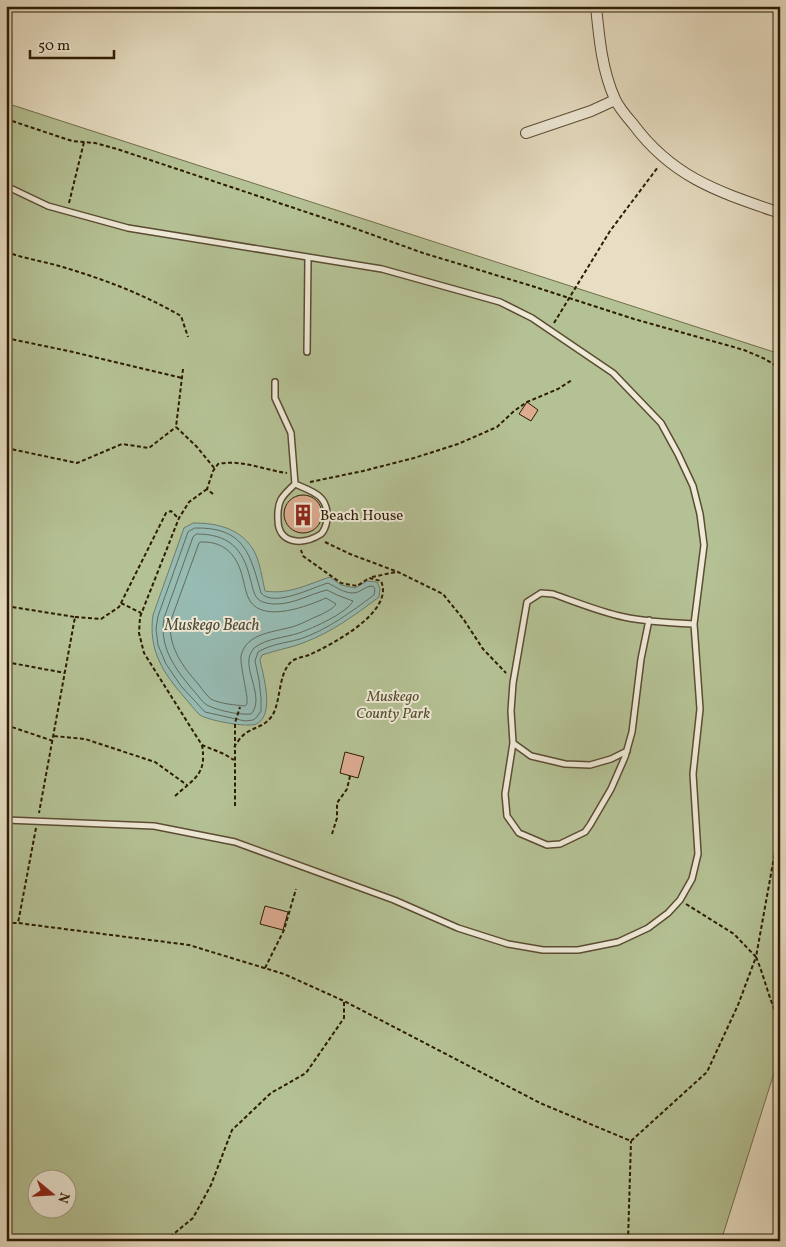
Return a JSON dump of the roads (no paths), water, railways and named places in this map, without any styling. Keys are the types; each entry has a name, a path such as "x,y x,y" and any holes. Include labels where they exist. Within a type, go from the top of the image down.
{"street":[{"path":"596,6 605,68 615,100 642,137 664,159 692,178 711,188 780,213"},
{"path":"526,133 591,111 615,100"}],"lane":[{"path":"6,186 48,206 128,228 382,269 500,302 532,318 613,373 661,423 693,486 700,514 704,545 694,624 700,709 693,774 698,854 692,879 680,900 668,913 648,928 618,942 578,950 543,950 508,944 458,928 394,900 235,842 154,826 6,820"},
{"path":"307,352 308,258"},
{"path":"275,382 275,398 291,433 295,484"},
{"path":"295,484 312,491 321,498 327,508 326,528 321,534 298,540 287,539 280,534 278,528 278,503 284,494 295,484"},
{"path":"650,620 641,659 632,732 627,751 611,789 590,826 585,832 560,844 547,845 519,833 507,816 505,794 512,743 513,683 527,602 541,593 553,594 624,617 694,624"},
{"path":"512,743 531,756 564,764 590,765 611,759 627,751"}],"water":[{"name":"Muskego Beach","path":"193,523 211,524 227,528 241,536 253,549 265,591 290,590 330,577 341,585 355,588 367,581 377,582 380,589 379,597 352,617 314,639 262,655 260,660 266,686 267,701 263,718 256,724 227,723 200,715 170,679 155,650 152,628 153,615 184,528"}],"place":[{"name":"Beach House","path":"303,515"}],"park label":[{"name":"Muskego County Park","path":"393,704"}]}
